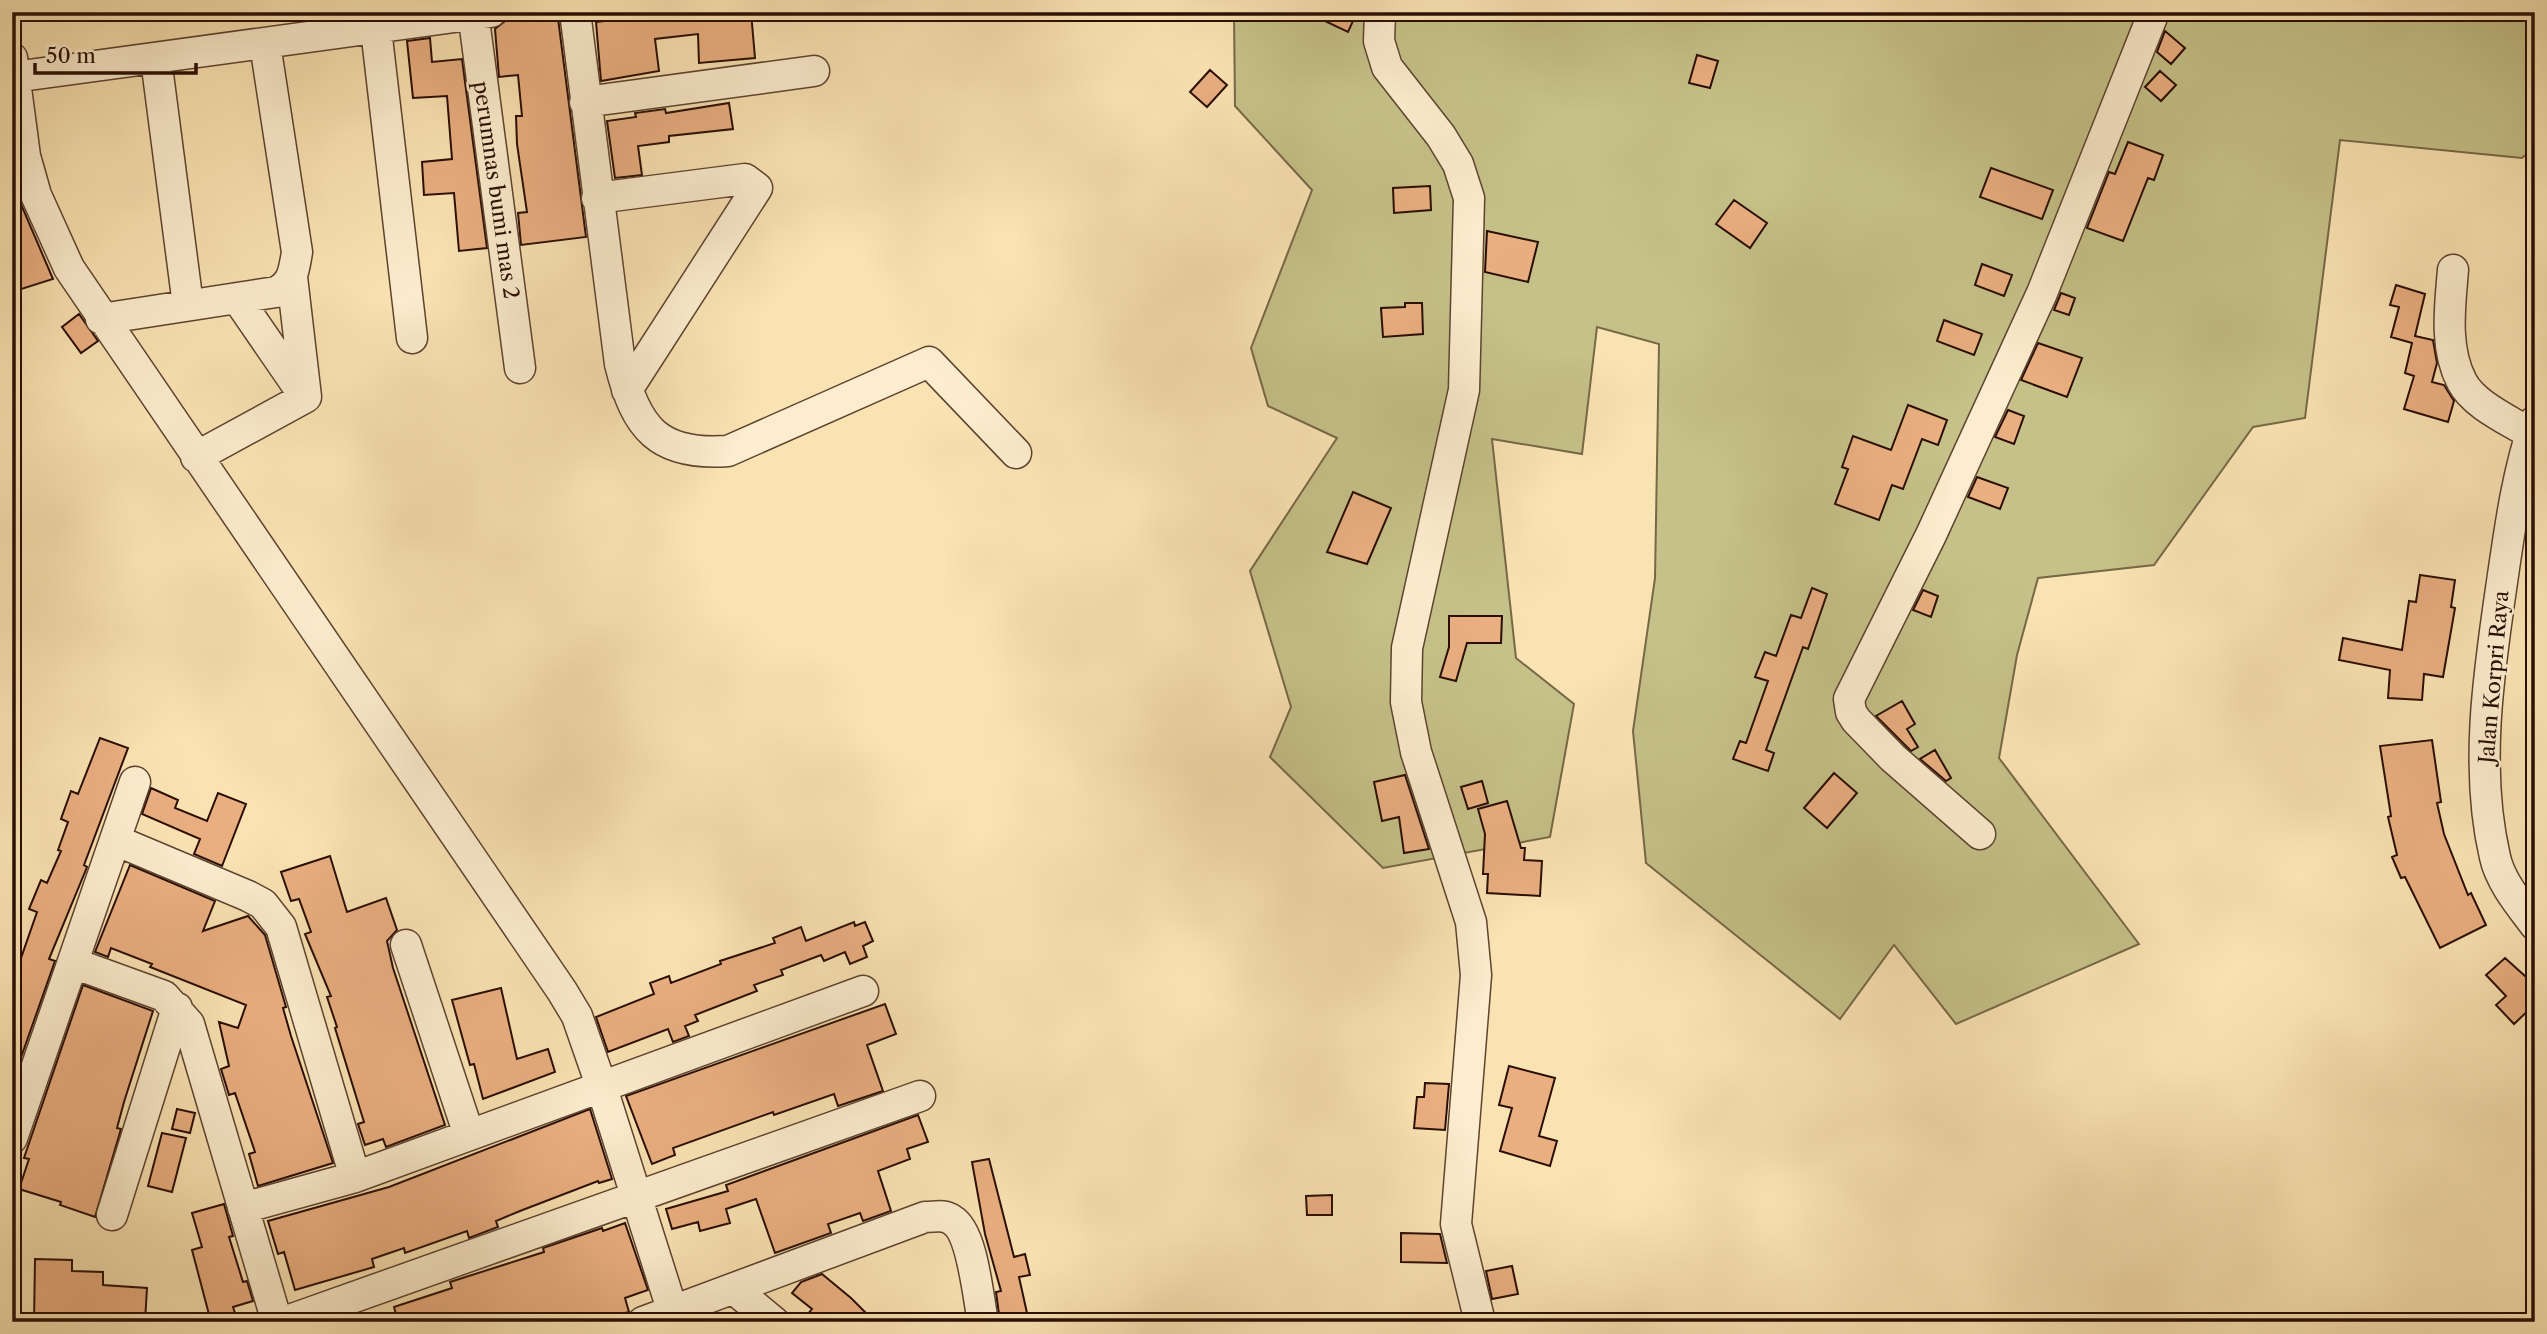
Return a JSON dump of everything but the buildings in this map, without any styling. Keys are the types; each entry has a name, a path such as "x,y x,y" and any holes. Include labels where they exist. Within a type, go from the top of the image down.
{"street":[{"path":"575,12 597,198 627,390 642,422 662,440 697,454 728,451 929,362 1016,453"},
{"path":"1380,12 1379,41 1387,67 1441,136 1458,164 1469,198 1464,390 1407,648 1406,702 1416,752 1471,922 1476,975 1456,1224 1480,1322"},
{"path":"1980,834 1893,758 1856,720 1851,712 1849,699 1948,499 2042,293 2154,12"},
{"path":"479,13 375,21 265,44 156,59 13,68 25,156 36,195 69,268 101,319 577,1016 674,1317"},
{"name":"perumnas bumi mas 2","path":"479,13 520,368"},
{"path":"375,21 412,338"},
{"path":"101,319 276,292 285,288 292,277 298,252 265,44"},
{"path":"156,59 188,305"},
{"path":"586,102 814,71"},
{"path":"597,198 745,178 757,188 627,390"},
{"path":"2453,270 2448,328 2462,383 2484,404 2533,427"},
{"path":"292,277 306,397"},
{"path":"237,298 306,397"},
{"path":"196,457 306,397"},
{"name":"Jalan Korpri Raya","path":"2533,427 2496,627 2486,720 2485,781 2495,860 2514,896 2535,925"},
{"path":"12,1138 135,782"},
{"path":"115,840 248,896 273,914 281,927 355,1177"},
{"path":"406,945 469,1135"},
{"path":"73,963 164,996 188,1024 277,1322"},
{"path":"243,1208 355,1177 863,991"},
{"path":"112,1215 177,1008"},
{"path":"284,1322 920,1096"},
{"path":"643,1322 674,1317 735,1290 925,1217 942,1216 951,1219 965,1234 983,1322"},
{"path":"735,1290 774,1322"}],"shaded area":[{"path":"1234,12 2535,12 2535,147 2522,158 2340,140 2305,418 2253,427 2154,565 2038,578 2017,655 1999,758 2139,944 1956,1024 1894,945 1840,1019 1646,863 1633,731 1655,578 1659,344 1597,327 1582,454 1492,439 1516,658 1574,704 1550,837 1383,868 1270,757 1291,707 1250,571 1337,438 1268,406 1251,348 1312,190 1235,106"}]}
